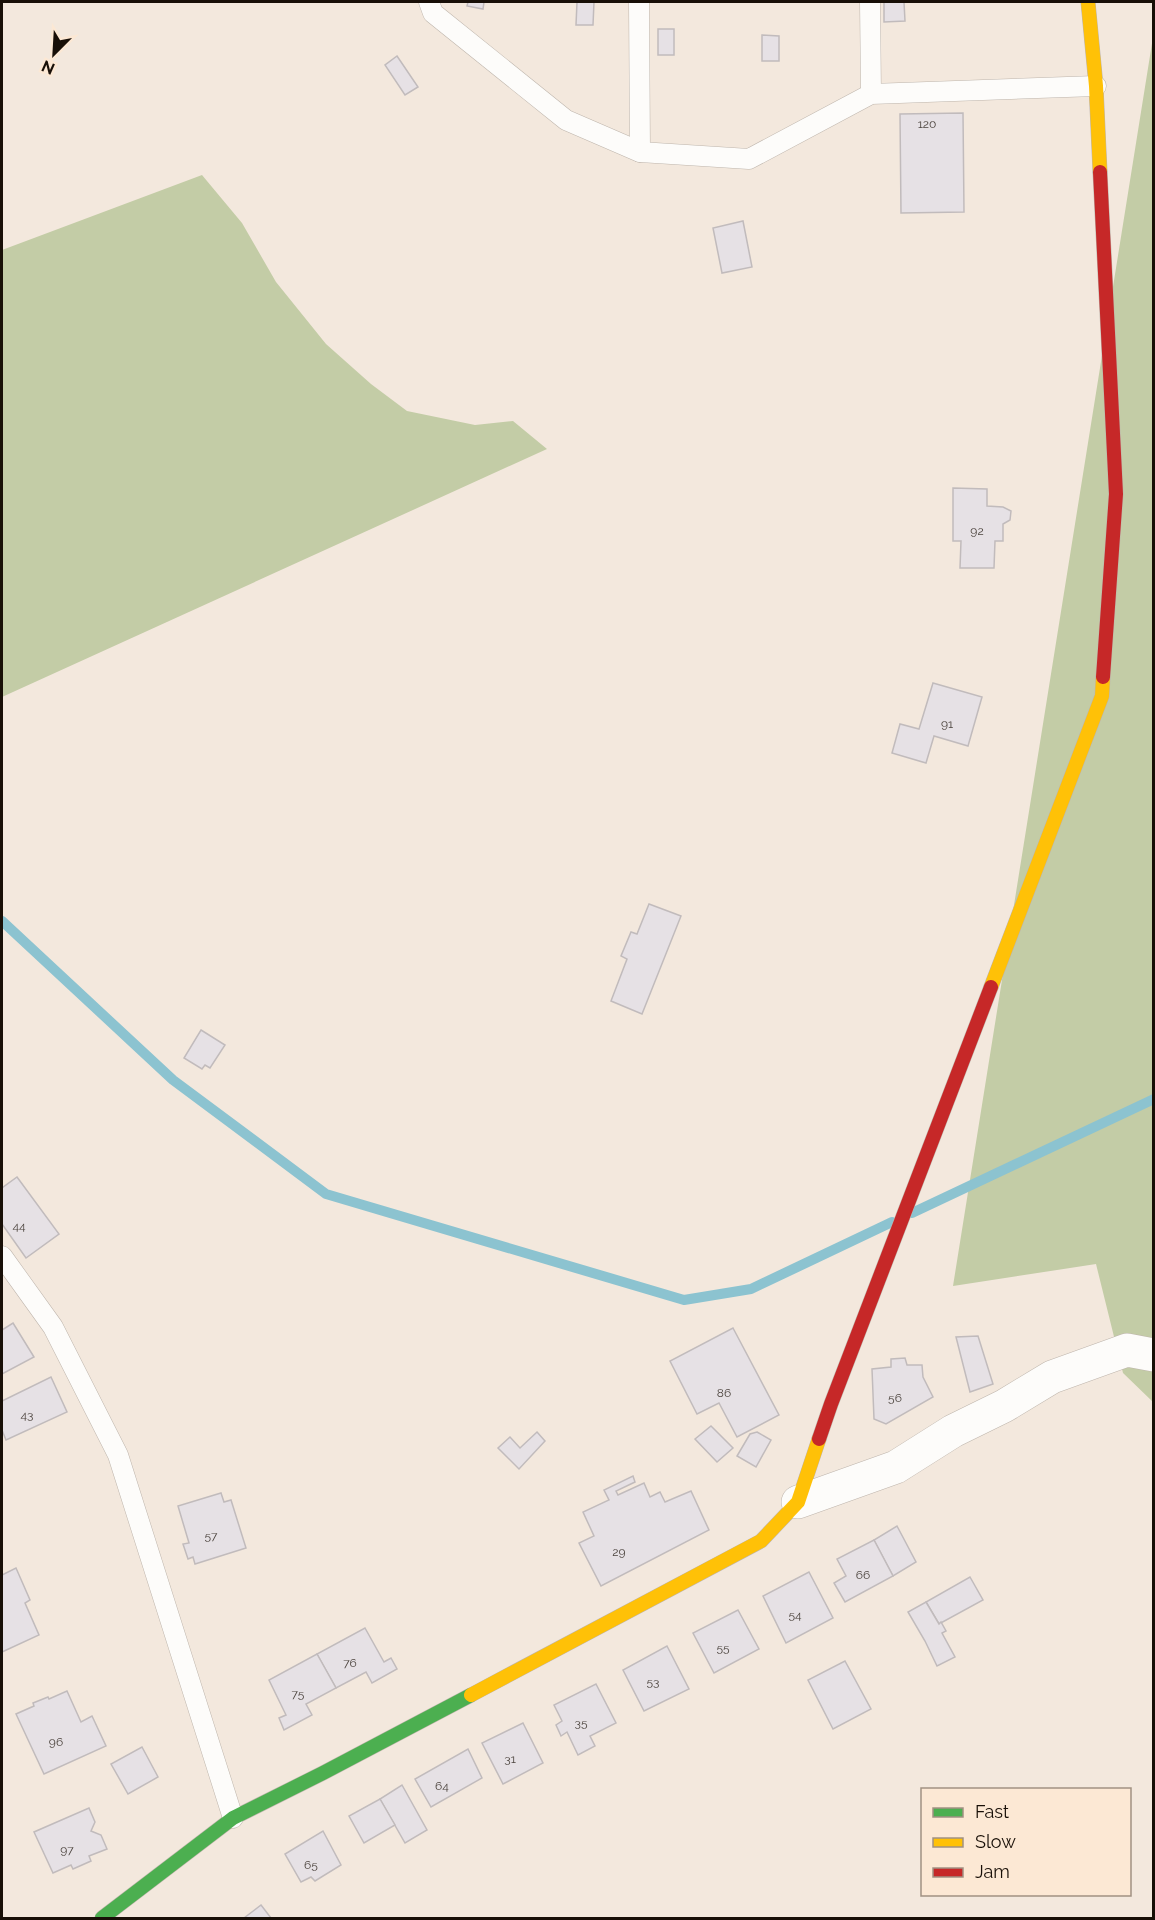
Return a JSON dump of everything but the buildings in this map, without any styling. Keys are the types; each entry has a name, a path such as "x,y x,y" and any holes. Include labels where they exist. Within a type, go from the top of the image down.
{"street":[{"path":"102,1918 233,1818 323,1773 761,1541 798,1502 831,1404 1102,696 1116,494 1096,86 1088,2"},
{"path":"798,1502 896,1467 952,1431 1004,1406 1052,1377 1127,1350 1154,1355"}],"lane":[{"path":"429,2 434,13 566,120 640,152 749,159 871,94 1096,86"},
{"path":"639,2 640,152"},
{"path":"870,2 871,94"},
{"path":"2,1256 53,1327 118,1455 233,1818"}],"green space":[{"path":"1153,37 1153,1402 1123,1373 1096,1264 953,1286"},
{"path":"202,175 242,223 276,282 326,344 371,384 407,411 475,425 513,421 547,449 2,697 2,250"}],"waterway":[{"path":"2,921 173,1080 326,1194 684,1300 751,1289 892,1222"},
{"path":"912,1213 1154,1099"}],"traffic: fast":[{"path":"102,1918 233,1818 471,1695"}],"traffic: slow":[{"path":"1088,2 1096,86 1100,172"},
{"path":"991,987 1102,696 1103,677"},
{"path":"471,1695 761,1541 798,1502 819,1439"}],"traffic: jam":[{"path":"1100,172 1116,494 1103,677"},
{"path":"819,1439 991,987"}]}
